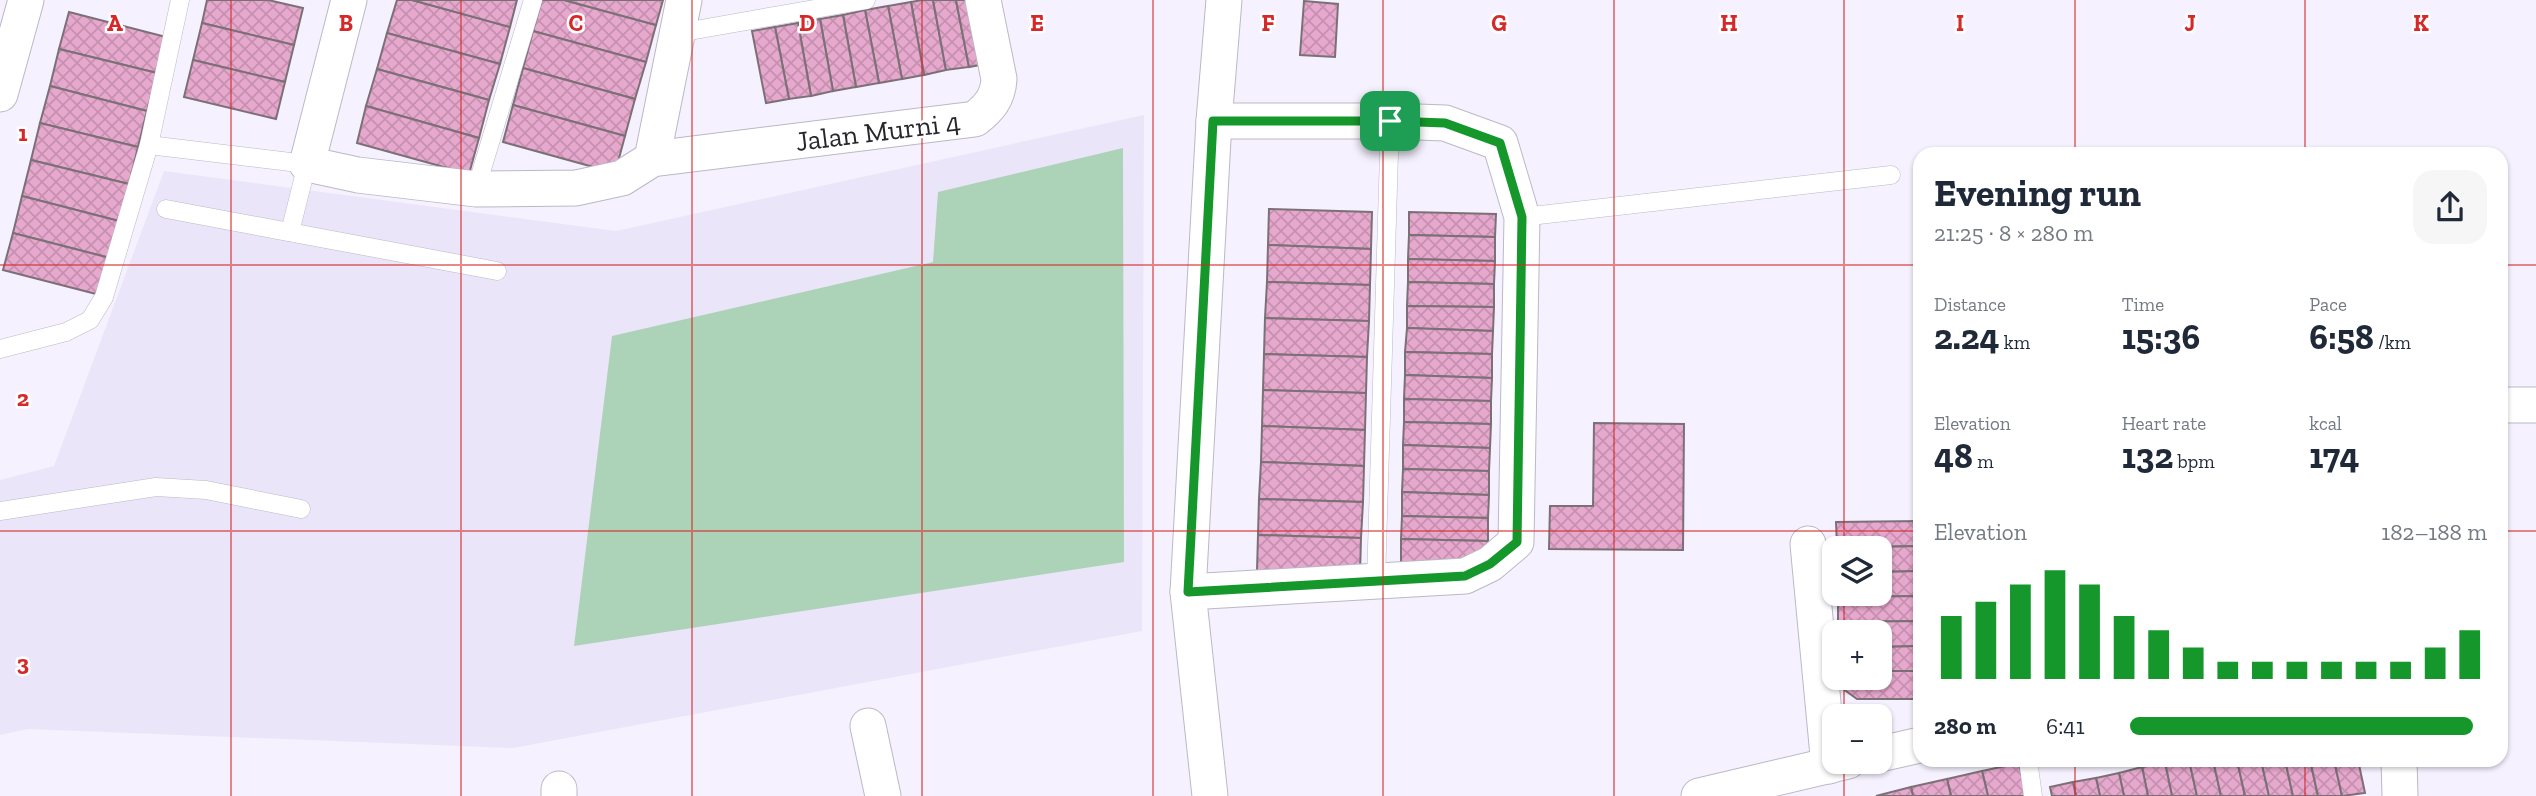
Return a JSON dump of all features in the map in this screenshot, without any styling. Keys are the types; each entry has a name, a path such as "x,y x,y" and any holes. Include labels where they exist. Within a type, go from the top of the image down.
{"street":[{"path":"0,94 26,0"},
{"path":"349,0 307,164 358,175 476,189 576,188 622,178 652,159 681,17"},
{"name":"Jalan Murni 4","path":"652,159 975,119 988,109 998,90 999,79 983,0"},
{"path":"1210,796 1188,592 1213,121 1224,0"},
{"path":"1188,592 1465,576 1490,564 1517,542 1522,217 1500,143 1445,123 1213,121"},
{"path":"2508,405 2536,405"},
{"path":"1808,544 1831,704"},
{"path":"868,726 883,796"},
{"path":"1892,751 1913,747"},
{"path":"1699,796 1822,767"},
{"path":"2399,767 2400,796"}],"lane":[{"path":"0,349 66,332 90,320 104,297 149,145 180,0"},
{"path":"476,189 533,0"},
{"path":"681,17 866,0"},
{"path":"1377,582 1390,121"},
{"path":"149,145 307,164 290,232"},
{"path":"1522,217 1891,175"},
{"path":"166,209 497,271"},
{"path":"0,511 156,487 206,490 301,509"},
{"path":"2029,767 2033,796"}],"shaded area":[{"path":"1144,115 1142,631 513,748 28,729 0,735 0,480 54,466 164,171 616,231"}],"green space":[{"path":"1123,148 1124,562 574,646 612,336 933,262 938,192"}],"building":[{"path":"207,0 268,0 303,8 294,45 202,23"},
{"path":"397,0 412,0 510,27 500,64 387,33"},
{"path":"412,0 517,0 510,27"},
{"path":"542,0 564,0 656,25 646,62 533,31"},
{"path":"564,0 663,0 656,25"},
{"path":"933,0 946,70 924,75 911,2"},
{"path":"933,0 956,0 969,67 946,70"},
{"path":"956,0 980,0 991,63 969,67"},
{"path":"1304,1 1338,4 1335,57 1300,55"},
{"path":"911,2 924,75 902,79 888,6"},
{"path":"888,6 902,79 879,83 865,10"},
{"path":"865,10 879,83 856,87 843,15"},
{"path":"69,12 166,37 157,73 59,49"},
{"path":"843,15 856,87 833,91 820,19"},
{"path":"820,19 833,91 811,96 798,23"},
{"path":"202,23 294,45 285,82 193,60"},
{"path":"798,23 811,96 789,99 775,27"},
{"path":"775,27 789,99 766,103 752,31"},
{"path":"533,31 646,62 635,99 523,68"},
{"path":"387,33 500,64 489,100 377,69"},
{"path":"59,49 157,73 147,111 50,86"},
{"path":"193,60 285,82 276,119 184,97"},
{"path":"523,68 635,99 625,136 513,105"},
{"path":"377,69 489,100 479,138 366,106"},
{"path":"50,86 147,111 138,147 40,123"},
{"path":"513,105 625,136 615,173 503,142"},
{"path":"366,106 479,138 469,174 357,143"},
{"path":"40,123 138,147 129,184 31,160"},
{"path":"31,160 129,184 119,221 22,196"},
{"path":"22,196 119,221 110,258 13,233"},
{"path":"1269,209 1372,212 1371,249 1268,245"},
{"path":"1409,212 1496,214 1495,237 1409,235"},
{"path":"13,233 110,258 100,295 3,270"},
{"path":"1409,235 1495,237 1495,261 1408,259"},
{"path":"1268,245 1371,249 1370,285 1267,282"},
{"path":"1408,259 1495,261 1494,284 1408,282"},
{"path":"1267,282 1370,285 1369,321 1265,318"},
{"path":"1408,282 1494,284 1494,307 1407,306"},
{"path":"1407,306 1494,307 1493,331 1407,328"},
{"path":"1265,318 1369,321 1367,357 1264,354"},
{"path":"1407,328 1493,331 1492,354 1405,352"},
{"path":"1405,352 1492,354 1492,378 1405,375"},
{"path":"1264,354 1367,357 1366,393 1263,390"},
{"path":"1405,375 1492,378 1491,401 1404,399"},
{"path":"1263,390 1366,393 1365,430 1262,426"},
{"path":"1404,399 1491,401 1491,424 1404,422"},
{"path":"1404,422 1491,424 1490,448 1403,445"},
{"path":"1594,423 1684,424 1683,550 1549,549 1550,506 1593,506"},
{"path":"1262,426 1365,430 1364,466 1261,462"},
{"path":"1403,445 1490,448 1489,471 1403,469"},
{"path":"1261,462 1364,466 1363,502 1259,499"},
{"path":"1403,469 1489,471 1489,495 1402,492"},
{"path":"1402,492 1489,495 1488,518 1402,516"},
{"path":"1259,499 1363,502 1361,538 1258,535"},
{"path":"1402,516 1488,518 1488,541 1401,539"},
{"path":"1913,521 1913,546 1892,546 1892,536 1837,536 1836,522"},
{"path":"1258,535 1361,538 1360,574 1257,571"},
{"path":"1401,539 1488,541 1487,564 1401,562"},
{"path":"1913,546 1913,571 1892,572 1892,547"},
{"path":"1913,571 1913,596 1892,596 1892,572"},
{"path":"1892,596 1913,596 1913,621 1838,620 1838,606 1892,606"},
{"path":"1892,621 1913,621 1913,646 1892,647"},
{"path":"1913,646 1913,671 1892,671 1892,647"},
{"path":"1892,671 1913,671 1913,699 1857,699 1845,690 1892,690"},
{"path":"2020,767 2026,796 1988,796 1982,771"},
{"path":"2142,767 2166,767 2172,796 2148,796"},
{"path":"2142,767 2148,796 2124,796 2119,773"},
{"path":"2166,767 2191,767 2197,796 2172,796"},
{"path":"2191,767 2215,767 2221,796 2197,796"},
{"path":"2215,767 2239,767 2245,796 2221,796"},
{"path":"2239,767 2263,767 2269,796 2245,796"},
{"path":"2263,767 2287,767 2293,796 2269,796"},
{"path":"2287,767 2312,767 2318,796 2293,796"},
{"path":"2312,767 2336,767 2342,796 2318,796"},
{"path":"2336,767 2359,767 2365,793 2342,796"},
{"path":"1982,771 1988,796 1951,796 1947,779"},
{"path":"2119,773 2124,796 2100,796 2096,778"},
{"path":"2096,778 2100,796 2076,796 2073,782"},
{"path":"1947,779 1951,796 1913,796 1911,787"},
{"path":"2073,782 2076,796 2052,796 2050,787"},
{"path":"1911,787 1913,796 1876,796"}],"route":[{"path":"1213,121 1390,121 1445,123 1500,143 1522,217 1517,542 1490,564 1465,576 1188,592 1213,121"}]}
